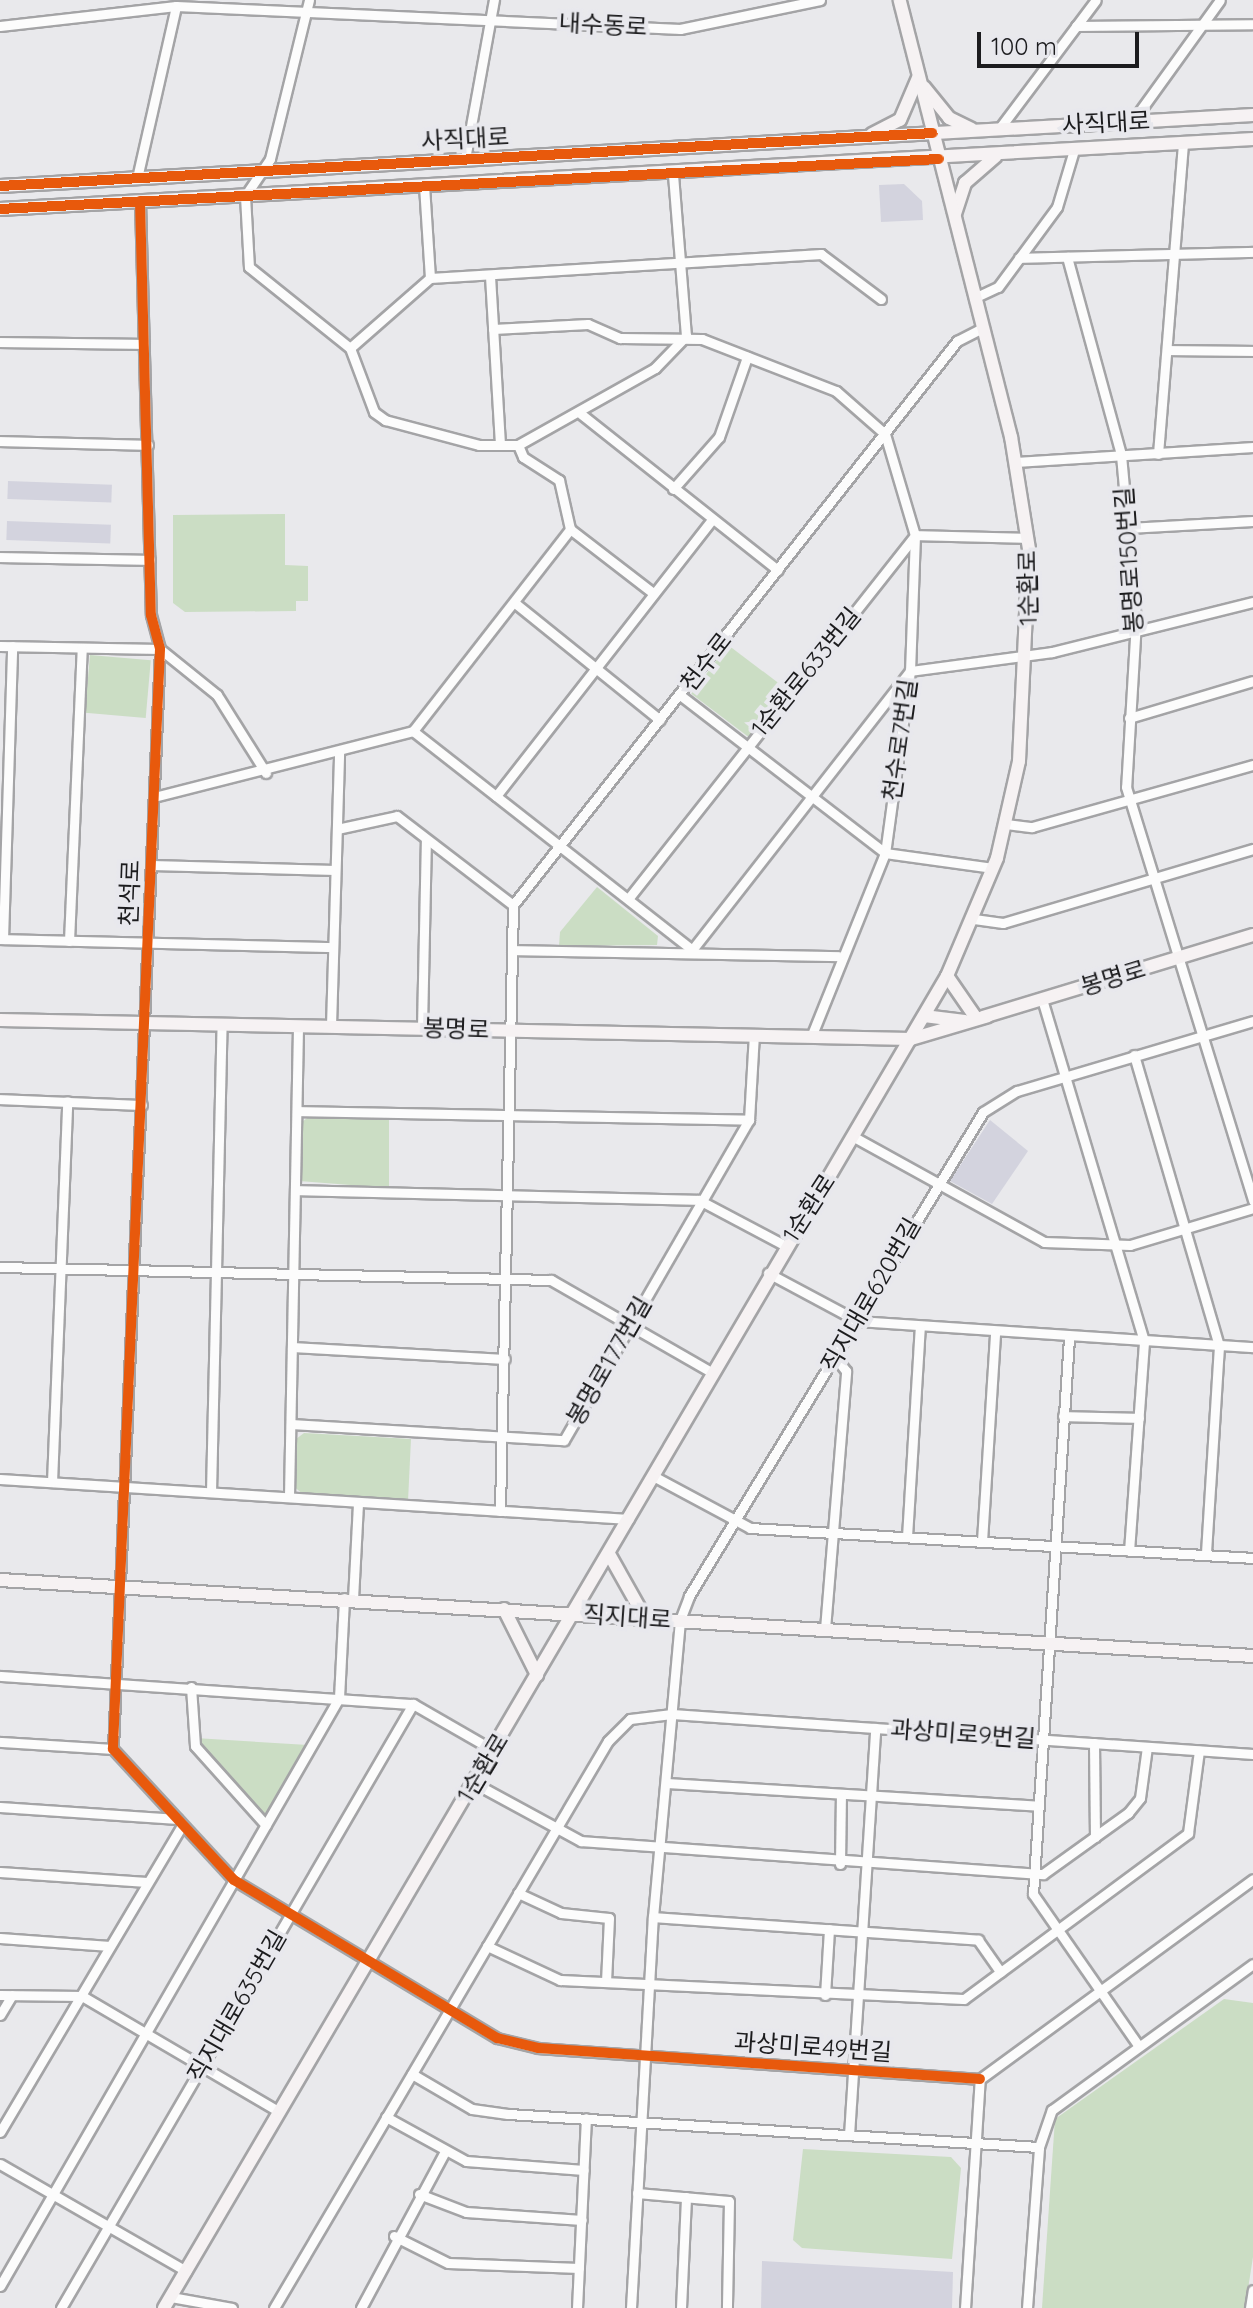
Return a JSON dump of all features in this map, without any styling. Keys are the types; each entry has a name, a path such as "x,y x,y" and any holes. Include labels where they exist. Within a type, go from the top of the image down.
{"street":[{"path":"465,159 495,19 494,0"},
{"name":"내수동로","path":"0,26 165,4 307,4 680,29 820,0"},
{"name":"1순환로","path":"168,2302 655,1477 784,1245 854,1137 911,1039 947,976 974,919 993,868 1006,824 1029,657 1028,538 1016,462 900,0"},
{"path":"999,129 1096,0"},
{"path":"1132,122 1220,0"},
{"path":"307,4 263,171 245,196 249,267 350,348 374,412 385,420 500,445 518,445 581,414 655,368 686,336 673,173"},
{"path":"137,178 176,6"},
{"path":"1076,26 1198,28 1253,24"},
{"path":"918,78 940,110 975,131"},
{"path":"869,136 900,120 918,78"},
{"name":"사직대로","path":"0,186 1253,115"},
{"name":"사직대로","path":"0,209 939,159 1253,139"},
{"path":"1158,454 1183,143"},
{"path":"974,298 998,287 1057,207 1074,150"},
{"path":"954,221 973,173 1012,154"},
{"path":"424,186 430,278"},
{"name":"천석로","path":"113,1749 127,1488 160,649 150,560 140,201"},
{"path":"1019,258 1253,252"},
{"path":"350,348 430,278 821,254 881,299"},
{"name":"봉명로150번길","path":"1067,257 1121,455 1137,634 1126,787 1134,801 1158,877 1253,1201"},
{"path":"490,276 500,445"},
{"path":"493,329 588,324 620,338 686,336 836,391 885,434"},
{"name":"천수로","path":"513,905 561,848 957,341 982,328"},
{"path":"0,342 144,344"},
{"path":"1167,350 1250,351"},
{"path":"673,489 729,417 747,357"},
{"path":"581,414 778,570"},
{"name":"천수로7번길","path":"812,1035 838,956 885,853 910,671 915,535 885,434"},
{"path":"0,441 148,445"},
{"path":"518,445 523,457 559,480 570,529 653,593"},
{"path":"1016,462 1253,447"},
{"path":"496,796 593,667 712,520"},
{"path":"1128,528 1253,521"},
{"path":"154,797 266,773 413,731 570,529"},
{"path":"915,535 1028,538"},
{"name":"1순환로633번길","path":"628,899 915,535"},
{"path":"0,557 150,560"},
{"path":"692,950 810,794 910,671 1029,657 1137,634 1253,602"},
{"path":"515,603 660,720"},
{"path":"0,646 160,649 210,686 266,773"},
{"path":"12,646 2,939 332,947"},
{"path":"69,941 82,648"},
{"path":"1129,718 1253,681"},
{"path":"680,695 885,853 993,868"},
{"path":"413,731 692,950"},
{"path":"331,1026 339,751"},
{"path":"1006,824 1032,827 1134,801 1253,765"},
{"path":"337,829 397,816 513,905 511,1114 500,1511"},
{"path":"422,1027 426,839"},
{"path":"974,919 1003,923 1253,849"},
{"path":"152,865 335,870"},
{"name":"봉명로","path":"0,1020 911,1039 1253,935"},
{"path":"512,950 692,950 838,956"},
{"path":"947,976 982,1017"},
{"path":"1042,999 1144,1342 1129,1550"},
{"name":"봉명로","path":"924,1016 982,1017"},
{"name":"직지대로620번길","path":"680,1620 935,1185 983,1112 1064,1075 1253,1021"},
{"path":"211,1492 222,1024"},
{"path":"289,1496 298,1025"},
{"name":"봉명로177번길","path":"291,1424 564,1440 631,1326 699,1200 749,1120 754,1034"},
{"path":"1134,1055 1219,1346 1206,1555"},
{"path":"0,1099 142,1105"},
{"path":"52,1482 67,1101"},
{"path":"297,1111 749,1120"},
{"path":"854,1137 1025,1236 1116,1245 1253,1208"},
{"path":"295,1190 699,1200 784,1245"},
{"path":"0,1267 551,1280 713,1373"},
{"path":"768,1273 858,1321 1069,1338 1253,1347"},
{"path":"907,1537 920,1326"},
{"path":"982,1541 995,1332"},
{"path":"1069,1338 1045,1643 1043,1740 1033,1871 1039,1912 1138,2045"},
{"path":"292,1347 505,1359"},
{"path":"825,1629 846,1371 836,1358"},
{"path":"1063,1416 1139,1418"},
{"path":"655,1477 736,1524 834,1533 1253,1558"},
{"path":"0,1479 629,1519"},
{"path":"0,2286 339,1698 358,1504"},
{"path":"609,1554 645,1618"},
{"name":"직지대로","path":"0,1580 1253,1656"},
{"path":"504,1609 537,1675"},
{"path":"631,2308 653,1917 680,1620"},
{"path":"0,1676 413,1704 493,1750"},
{"path":"191,1687 190,1735 207,1759 266,1825"},
{"name":"직지대로635번길","path":"61,2308 413,1704"},
{"name":"과상미로9번길","path":"274,2308 616,1729 630,1719 672,1714 1253,1754"},
{"path":"849,2135 863,1865 875,1728"},
{"path":"4,1742 113,1749"},
{"path":"1094,1743 1095,1837"},
{"path":"474,1783 555,1831 581,1841 840,1864 1033,1871 1043,1874 1095,1837 1140,1798 1147,1747"},
{"name":"과상미로49번길","path":"113,1749 234,1880 371,1959 450,2009 517,2045 980,2079"},
{"path":"487,1946 543,1976 951,2002 1000,1972 1188,1833 1199,1751"},
{"path":"667,1783 1038,1806"},
{"path":"840,1864 841,1795"},
{"path":"0,1807 180,1822 82,1996 0,2132"},
{"path":"0,1872 147,1882"},
{"path":"965,2308 980,2079 1096,1988 1253,1879"},
{"path":"518,1893 561,1913 609,1918 606,1981"},
{"path":"653,1917 978,1940 1000,1972"},
{"path":"825,1995 829,1929"},
{"path":"0,1938 110,1946"},
{"path":"1027,2308 1039,2147 1052,2110 1253,1964"},
{"path":"0,1995 82,1996 278,2111"},
{"path":"0,2015 12,1995"},
{"path":"412,2074 472,2109 1039,2147"},
{"path":"386,2117 444,2153 483,2164 584,2170"},
{"path":"577,2308 586,2118"},
{"path":"361,2308 394,2236 444,2153"},
{"path":"0,2164 186,2271"},
{"path":"637,2193 729,2201 727,2308"},
{"path":"419,2194 466,2212 582,2220"},
{"path":"681,2308 686,2197"},
{"path":"394,2236 448,2263 579,2268"},
{"path":"1250,2308 1253,2290"},
{"path":"168,2302 232,2308"}],"green space":[{"path":"285,514 285,565 308,566 308,601 296,601 296,611 185,612 173,603 173,515"},
{"path":"728,645 786,689 750,738 691,694"},
{"path":"90,655 151,660 146,718 85,713"},
{"path":"597,887 658,936 657,945 559,946 560,932"},
{"path":"310,1116 389,1118 389,1188 299,1181 299,1124"},
{"path":"304,1433 411,1439 408,1501 303,1494 293,1486 296,1439"},
{"path":"195,1738 308,1745 263,1817"},
{"path":"1224,1999 1253,2003 1253,2257 1245,2308 1042,2308 1055,2119"},
{"path":"803,2149 951,2157 961,2168 952,2259 802,2248 793,2240"}],"building":[{"path":"904,184 922,201 923,220 881,222 879,185"},
{"path":"8,481 112,485 111,503 7,499"},
{"path":"7,521 111,525 110,544 6,540"},
{"path":"990,1120 1028,1151 992,1204 950,1181"},
{"path":"762,2261 953,2272 952,2308 761,2308"}],"cycle path":[{"path":"0,186 932,133"},
{"path":"0,209 939,159"},
{"path":"140,201 151,615 160,649 113,1749 234,1880 497,2038 538,2048 980,2079"}]}
